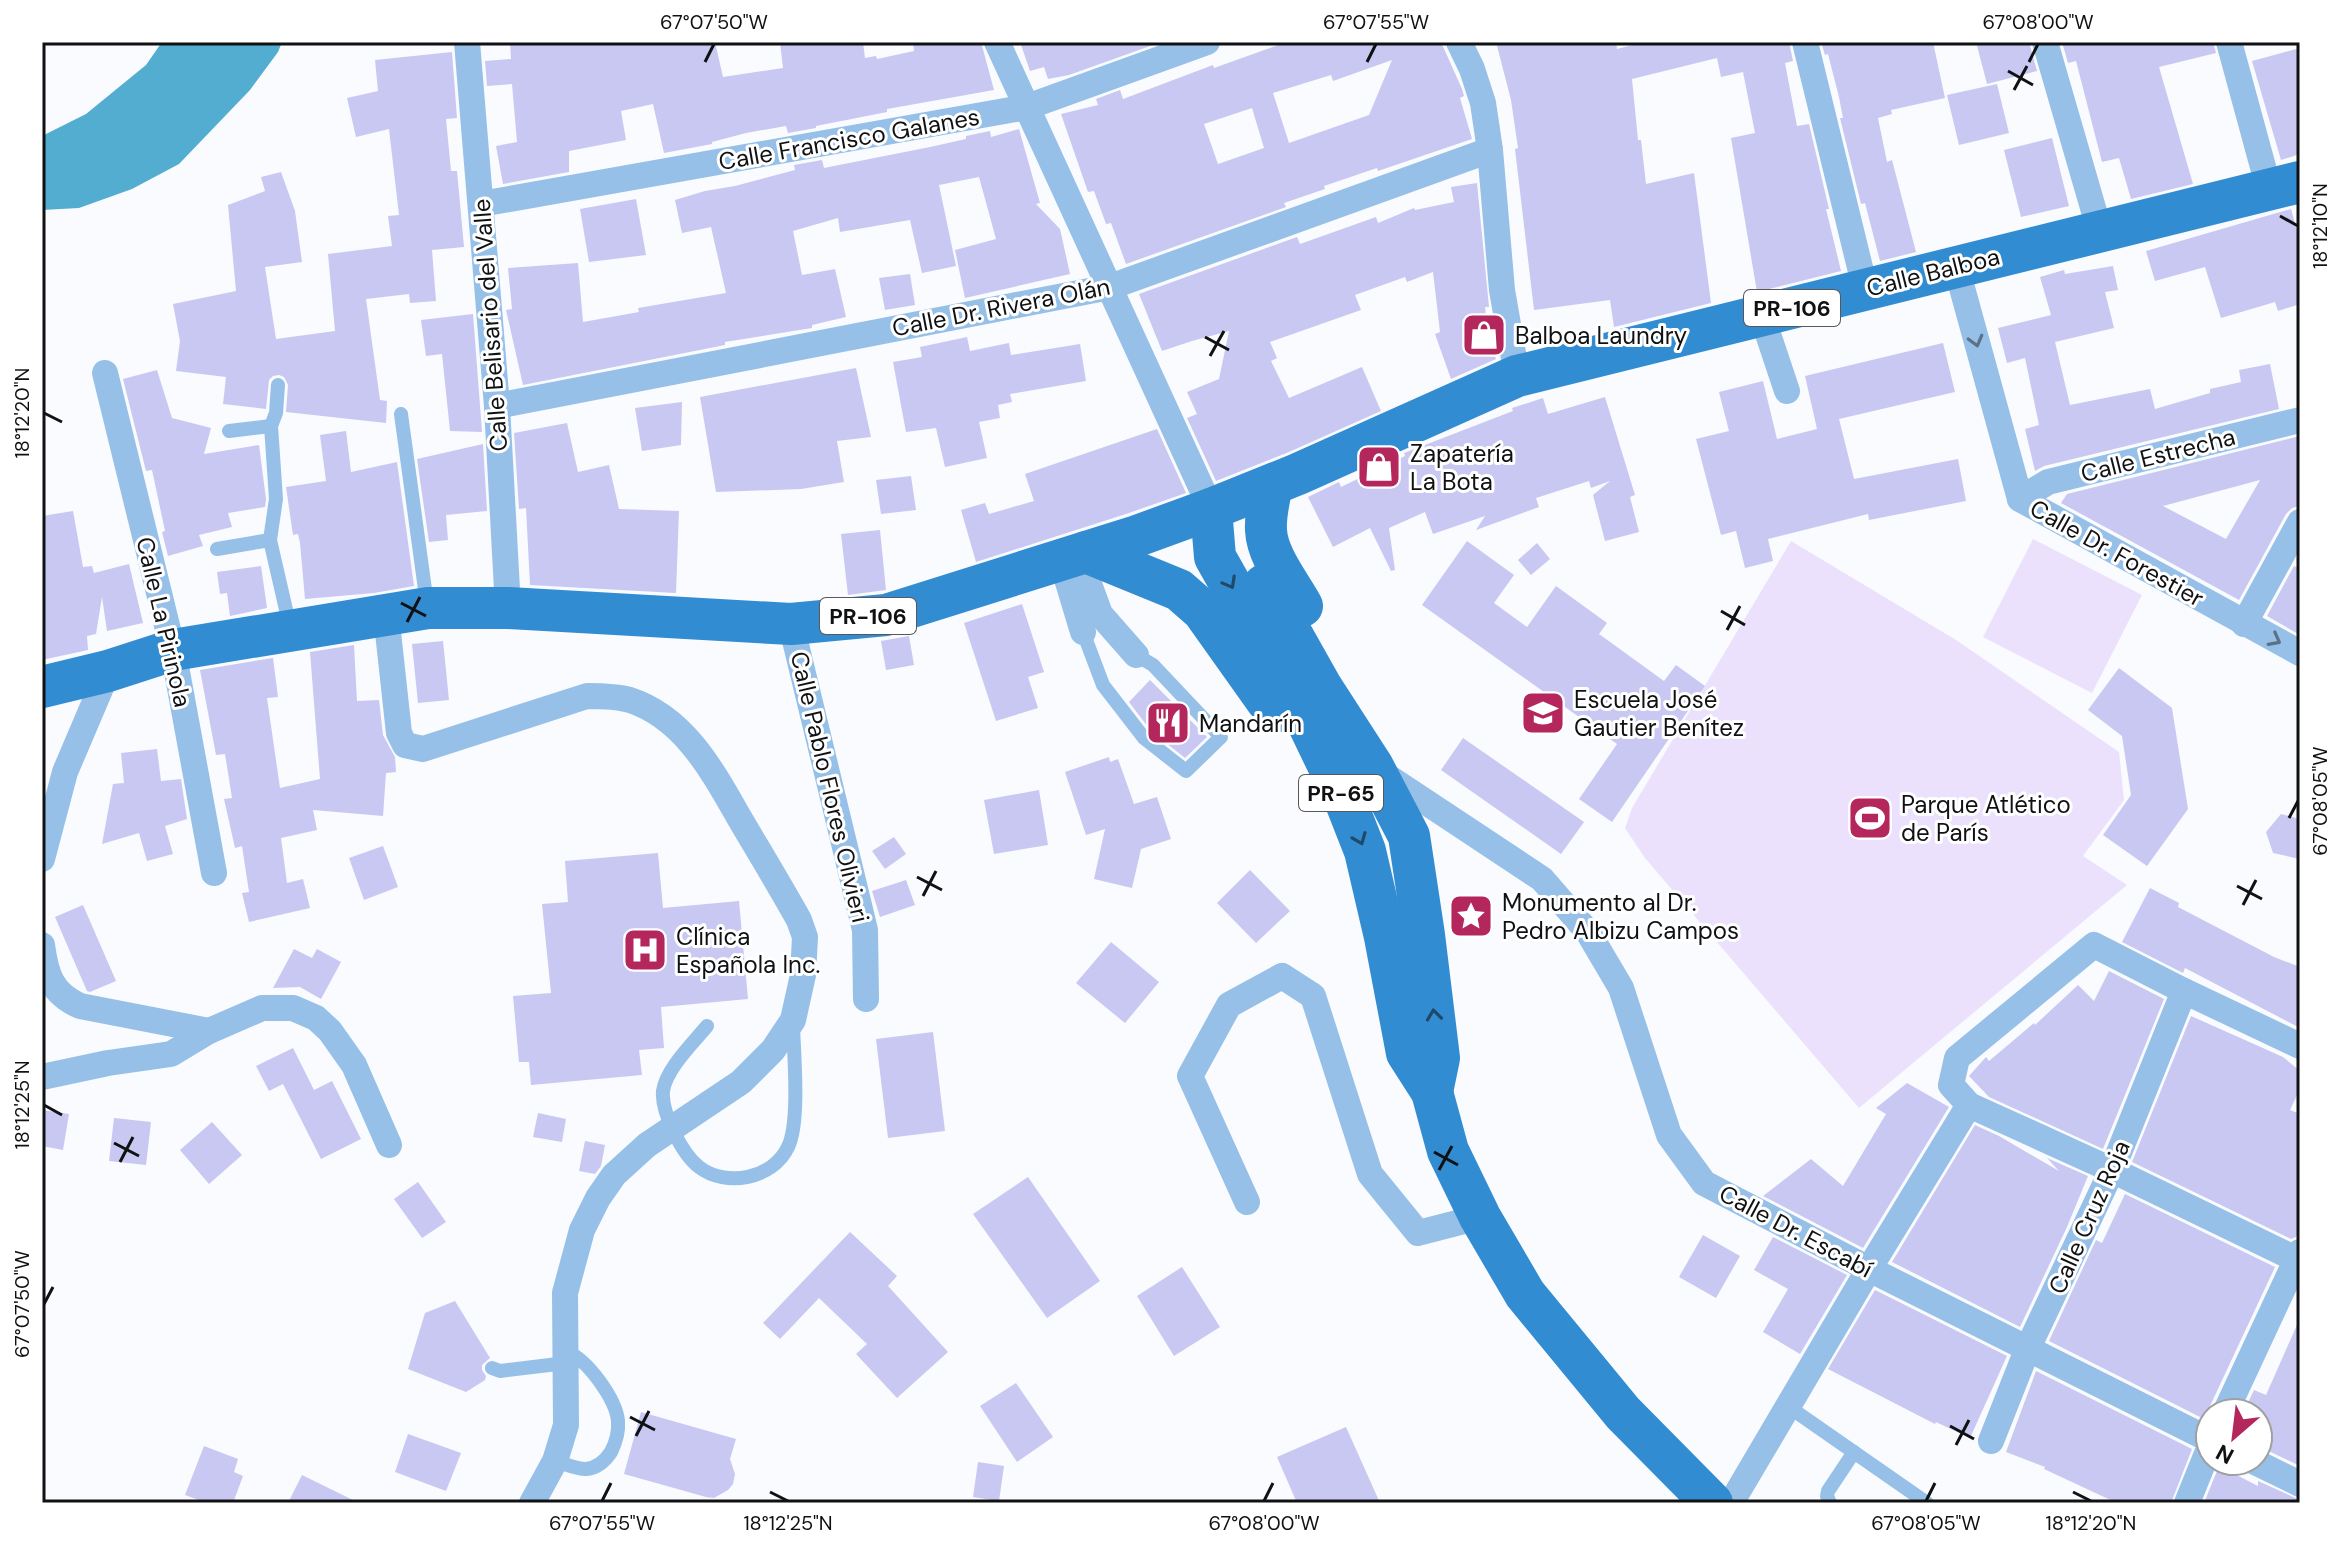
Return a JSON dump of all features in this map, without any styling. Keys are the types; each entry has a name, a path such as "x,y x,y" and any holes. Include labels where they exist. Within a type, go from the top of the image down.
{"main road":[{"name":"Calle Balboa","path":"1211,509 1517,376 2284,186"},
{"path":"1272,485 1265,534 1274,557 1375,733 1373,767"},
{"name":"PR-65","path":"1211,509 1242,545 1322,688 1373,767 1409,836 1439,1058 1432,1092"},
{"name":"PR-65","path":"1211,509 1215,557 1304,715 1345,800 1365,851 1407,1053 1432,1092 1448,1151 1480,1217 1525,1294 1623,1413 1712,1503"},
{"name":"PR-106","path":"42,687 108,671 173,650 428,608 508,608 791,624 886,615 1211,509"},
{"path":"1075,555 1179,590 1203,611 1267,701 1320,749"}],"street":[{"name":"Calle Belisario del Valle","path":"467,42 497,406 508,608"},
{"path":"997,42 1211,509"},
{"name":"Calle Francisco Galanes","path":"481,204 1027,107 1207,42"},
{"path":"1459,42 1483,103 1502,290 1517,376"},
{"path":"1805,42 1865,288"},
{"path":"2045,42 2100,232"},
{"path":"2229,42 2284,186"},
{"name":"Calle Dr. Rivera Olán","path":"497,406 1110,287 1490,150"},
{"name":"Calle Dr. Forestier","path":"1956,266 2020,499 2300,653"},
{"path":"1762,316 1787,391"},
{"name":"Calle La Pirinola","path":"105,373 173,650 214,873"},
{"name":"Calle Estrecha","path":"2020,499 2048,482 2300,420"},
{"path":"2244,624 2300,522"},
{"path":"1075,555 1083,632"},
{"path":"1075,555 1100,614 1136,655"},
{"path":"386,614 399,733 405,745 423,749 587,696 609,696 647,708 689,740 710,766 799,920 805,937 803,975 793,1020 773,1050 741,1082 647,1145 614,1175 582,1230 565,1293 566,1425 555,1461 532,1503"},
{"name":"Calle Pablo Flores Olivieri","path":"791,624 865,930 866,999"},
{"path":"42,859 65,772 108,671"},
{"name":"Calle Dr. Escabí","path":"1373,767 1542,879 1588,932 1621,988 1669,1135 1704,1183 2194,1435"},
{"path":"42,945 45,970 56,989 68,1000 80,1006 209,1031"},
{"path":"2233,1397 2299,1257 1969,1105 1951,1085 1957,1058 2094,945 2300,1046"},
{"path":"1247,1202 1190,1076 1229,1005 1282,976 1313,996 1370,1174 1379,1186 1418,1233 1480,1217"},
{"name":"Calle Cruz Roja","path":"1991,1441 2027,1350 2112,1170 2184,991"},
{"path":"42,1077 171,1054 209,1031 262,1008 293,1008 316,1018 330,1031 354,1065 389,1145"},
{"path":"1731,1503 1969,1105"},
{"path":"2274,1471 2300,1484"},
{"path":"2187,1503 2197,1477"}],"lane":[{"path":"278,385 276,413 271,426 276,499 270,540 291,631"},
{"path":"401,414 428,608"},
{"path":"229,431 271,426"},
{"path":"217,549 270,540"},
{"path":"1083,632 1103,685 1144,738 1186,771 1221,737 1153,665 1136,655"},
{"path":"707,1026 674,1065 663,1090 665,1114 696,1165 712,1174 744,1179 772,1169 789,1147 795,1113 793,1020"},
{"path":"492,1368 500,1371 575,1355 590,1370 617,1413 619,1425 616,1441 600,1465 587,1469 555,1461"},
{"path":"1789,1407 1927,1503"},
{"path":"1830,1503 1828,1491 1854,1452"}],"shaded area":[{"path":"2033,539 2142,595 2092,693 1983,637"},
{"name":"Parque Atlético de París","path":"1791,541 1956,640 2119,752 2124,800 2083,856 2127,885 1859,1108 1645,858 1625,828 1632,808"}],"water":[{"path":"162,42 282,42 250,90 179,164 132,189 79,208 42,210 42,136 86,114 146,65"}],"building":[{"path":"510,42 715,42 723,77 783,68 780,42 863,42 865,58 876,56 877,59 914,51 913,42 981,42 994,90 887,109 887,112 788,133 786,126 746,133 712,144 664,153 653,104 621,111 626,140 569,151 569,172 503,184 496,146 517,142 512,84 487,86 485,61 511,59"},
{"path":"1020,42 1152,42 1153,45 1069,75 1048,79 1044,67 1030,71"},
{"path":"1287,42 1441,42 1462,89 1464,96 1460,98 1472,139 1324,186 1325,189 1284,203 1286,207 1126,264 1111,223 1106,224 1094,191 1088,192 1061,114 1098,105 1096,99 1120,90 1123,99 1213,65 1214,68","holes":["1392,60 1369,115 1289,143 1273,93 1331,75 1333,81","1252,108 1264,148 1218,164 1204,124"]},
{"path":"1496,42 1616,42 1617,49 1644,42 1789,42 1793,61 1785,63 1797,126 1809,124 1841,271 1757,292 1731,138 1755,133 1743,72 1721,77 1717,58 1632,79 1646,184 1694,173 1711,303 1614,327 1610,300 1534,310 1515,149 1518,148 1511,100"},
{"path":"1821,42 1933,42 1945,98 1891,110 1892,114 1878,118 1887,162 1892,160 1916,252 1880,261 1865,203 1861,204 1828,54 1825,55"},
{"path":"1976,42 2029,42 2037,71 1987,84"},
{"path":"2062,42 2213,42 2216,53 2159,67 2193,184 2131,199 2119,158 2102,162 2076,61 2068,63"},
{"path":"2300,48 2300,154 2281,160 2252,61"},
{"path":"452,52 457,118 446,119 451,171 457,171 464,247 432,250 436,301 410,303 409,294 366,299 380,400 387,401 386,423 286,412 288,385 279,375 269,380 266,409 223,404 226,377 176,371 180,341 173,304 236,291 228,205 265,191 261,177 281,172 295,211 302,262 265,267 276,339 335,331 328,254 392,246 388,216 399,215 389,129 356,137 347,98 378,91 375,60"},
{"path":"1997,84 2009,133 1959,145 1947,95"},
{"path":"1019,129 1040,203 1036,204 1060,229 1070,274 965,298 955,250 996,239 979,177 939,185 956,266 922,273 910,220 840,232 838,218 793,231 802,275 835,269 846,317 812,325 812,328 725,342 725,345 523,385 506,310 512,309 508,268 578,263 583,322 639,312 638,308 726,293 711,227 682,233 675,200 795,170 794,165 822,160 824,168 966,139 966,136 990,131 991,137"},
{"path":"2052,138 2069,206 2021,217 2004,150"},
{"path":"1477,183 1489,307 1485,307 1486,316 1481,317 1496,359 1451,379 1435,334 1440,332 1433,272 1407,282 1405,277 1355,295 1361,310 1270,342 1277,358 1271,361 1289,398 1362,367 1381,411 1216,481 1187,418 1197,414 1187,392 1219,379 1229,331 1162,351 1139,294 1297,237 1300,244 1376,217 1378,223 1414,208 1454,202 1451,187"},
{"path":"636,199 646,255 589,262 580,209"},
{"path":"2291,209 2300,241 2300,304 2278,311 2275,302 2221,318 2205,267 2155,281 2146,251"},
{"path":"2113,266 2118,290 2105,292 2114,328 2055,342 2070,405 2150,389 2155,409 2210,393 2210,389 2241,382 2239,370 2270,364 2279,409 2044,466 2035,471 2025,429 2039,425 2025,358 2007,363 1998,328 2051,315 2040,277 2064,270 2065,274"},
{"path":"910,274 915,305 885,310 879,278"},
{"path":"473,314 482,432 450,431 442,354 426,356 421,320"},
{"path":"967,337 970,351 1009,343 1011,355 1080,344 1086,381 1010,394 1012,402 998,405 1000,418 979,422 987,458 945,467 936,428 906,432 893,362 922,357 920,347"},
{"path":"1943,343 1955,392 1839,419 1854,479 1958,459 1966,501 1869,520 1868,514 1768,539 1773,561 1745,568 1736,531 1721,535 1696,439 1729,431 1719,392 1763,381 1777,439 1817,429 1805,376"},
{"path":"856,368 871,437 837,441 844,482 801,489 716,492 700,397"},
{"path":"157,370 172,418 211,428 204,454 259,445 266,499 265,507 228,513 232,527 199,535 203,546 168,556 152,470 146,471 123,379"},
{"path":"1605,397 1635,495 1630,497 1639,532 1605,541 1593,495 1610,481 1591,488 1589,481 1536,498 1539,507 1476,530 1485,516 1433,534 1425,512 1389,528 1395,570 1391,571 1370,528 1333,547 1308,497 1339,482 1341,487 1405,456 1404,453 1513,411 1512,408 1543,398 1548,414"},
{"path":"682,402 681,445 642,451 635,408"},
{"path":"567,423 578,472 609,465 619,509 679,511 676,593 530,585 526,508 519,509 514,433"},
{"path":"1157,429 1186,493 976,562 961,510 985,503 989,514 1034,501 1025,474"},
{"path":"346,431 351,472 397,462 414,586 305,599 300,543 298,534 293,535 286,487 326,481 320,435"},
{"path":"2300,436 2300,506 2286,514 2239,600 2061,503 2067,494","holes":["2260,480 2226,539 2163,506"]},
{"path":"483,444 487,511 446,515 448,540 429,542 417,459"},
{"path":"911,476 916,510 881,514 876,480"},
{"path":"73,511 83,567 92,566 94,573 129,564 143,623 107,631 102,597 96,634 87,636 88,650 42,660 42,516"},
{"path":"880,530 886,590 848,595 841,534"},
{"path":"1467,541 1514,575 1494,603 1527,627 1556,586 1607,623 1599,634 1664,681 1676,665 1705,686 1612,822 1579,799 1617,744 1422,605"},
{"path":"1537,543 1550,559 1531,575 1518,560"},
{"path":"261,566 267,608 230,616 227,593 220,594 217,572"},
{"path":"2294,566 2300,569 2300,635 2267,616"},
{"path":"1022,604 1044,672 1028,677 1038,708 996,721 964,623"},
{"path":"909,636 914,665 886,670 881,641"},
{"path":"443,641 449,700 418,703 412,644"},
{"path":"354,645 357,701 379,700 383,735 395,757 396,772 386,773 383,816 313,810 317,830 281,838 287,883 303,879 310,908 249,922 242,893 249,892 242,846 235,848 224,799 232,798 225,754 216,755 200,670 273,658 278,697 267,698 280,788 320,779 310,652"},
{"path":"2119,668 2172,708 2188,809 2147,866 2103,835 2131,795 2122,736 2088,710"},
{"name":"Mandarín","path":"1150,680 1207,737 1185,758 1151,731 1129,702"},
{"path":"1463,738 1584,822 1561,854 1441,770"},
{"path":"157,749 161,781 181,779 187,819 165,826 173,854 147,861 139,833 102,844 113,784 124,783 121,753"},
{"path":"1109,757 1110,762 1118,759 1134,804 1157,797 1171,839 1141,849 1132,888 1094,879 1105,829 1086,835 1065,772"},
{"path":"1039,790 1048,845 994,854 984,800"},
{"path":"2281,814 2300,819 2300,859 2273,853 2266,832"},
{"path":"894,837 906,854 885,869 872,851"},
{"path":"383,846 398,887 364,900 349,858"},
{"name":"Clínica Española Inc.","path":"658,853 663,908 739,901 748,999 661,1007 664,1048 639,1050 642,1075 531,1085 529,1062 519,1062 513,996 551,993 542,904 568,902 565,861"},
{"path":"1250,870 1290,911 1256,943 1217,903"},
{"path":"906,880 915,905 880,917 872,891"},
{"path":"2150,888 2179,903 2178,907 2274,957 2300,967 2300,1028 2185,968 2183,973 2122,942"},
{"path":"83,905 116,981 90,992 55,917"},
{"path":"1111,942 1159,982 1125,1023 1076,983"},
{"path":"294,949 312,958 317,949 341,962 321,999 300,987 273,988"},
{"path":"2109,971 2164,999 2103,1149 1989,1097 1969,1076 1986,1057 1989,1061 2035,1025 2078,985 2094,1001"},
{"path":"2191,1016 2283,1057 2300,1071 2300,1089 2290,1110 2300,1114 2300,1229 2296,1237 2291,1239 2132,1162"},
{"path":"933,1032 945,1131 888,1138 876,1039"},
{"path":"293,1048 314,1090 332,1081 361,1139 321,1159 283,1084 269,1091 256,1066"},
{"path":"1907,1083 1949,1107 1863,1248 1763,1196 1811,1159 1843,1186 1886,1114 1876,1108"},
{"path":"42,1110 69,1114 63,1150 42,1146"},
{"path":"538,1113 566,1119 562,1142 533,1137"},
{"path":"114,1118 151,1122 146,1165 109,1161"},
{"path":"212,1122 242,1155 209,1184 180,1150"},
{"path":"1975,1125 2059,1171 2047,1158 2088,1176 2020,1327 1892,1262"},
{"path":"585,1141 605,1145 601,1166 595,1174 579,1171"},
{"path":"1028,1177 1100,1281 1047,1318 973,1214"},
{"path":"418,1182 446,1222 422,1238 394,1199"},
{"path":"2125,1194 2275,1267 2214,1397 2194,1397 2194,1414 2049,1341 2096,1240 2102,1243"},
{"path":"850,1232 897,1276 888,1286 948,1352 897,1398 856,1354 867,1344 819,1298 780,1339 763,1323"},
{"path":"1703,1235 1740,1256 1716,1298 1679,1277"},
{"path":"1773,1237 1847,1275 1800,1354 1763,1332 1788,1289 1754,1270"},
{"path":"1182,1267 1220,1327 1174,1356 1137,1296"},
{"path":"1875,1290 2007,1356 1970,1438 1935,1424 1828,1369"},
{"path":"455,1301 490,1358 482,1365 485,1380 466,1392 408,1369 425,1313"},
{"path":"2300,1318 2300,1466 2274,1454 2274,1397 2251,1397 2254,1390 2266,1395"},
{"path":"2036,1371 2192,1449 2171,1503 2117,1503 2045,1467 2006,1452"},
{"path":"1016,1383 1053,1437 1017,1462 980,1406"},
{"path":"641,1412 736,1439 730,1459 735,1474 728,1490 714,1498 706,1497 624,1474"},
{"path":"1346,1427 1380,1503 1297,1503 1277,1457"},
{"path":"408,1434 461,1453 446,1491 395,1472"},
{"path":"204,1446 238,1459 234,1472 243,1476 233,1503 207,1503 185,1495"},
{"path":"978,1462 1004,1466 999,1501 973,1497"},
{"path":"302,1475 359,1503 288,1503"},
{"path":"2215,1477 2240,1477 2258,1486 2258,1481 2300,1500 2300,1503 2204,1503"}],"place":[{"name":"Balboa Laundry","path":"1484,335"},
{"name":"Zapatería La Bota","path":"1379,467"},
{"name":"Escuela José Gautier Benítez","path":"1543,713"},
{"name":"Mandarín","path":"1168,723"},
{"name":"Parque Atlético de París","path":"1870,818"},
{"name":"Monumento al Dr. Pedro Albizu Campos","path":"1471,916"},
{"name":"Clínica Española Inc.","path":"645,950"}]}
